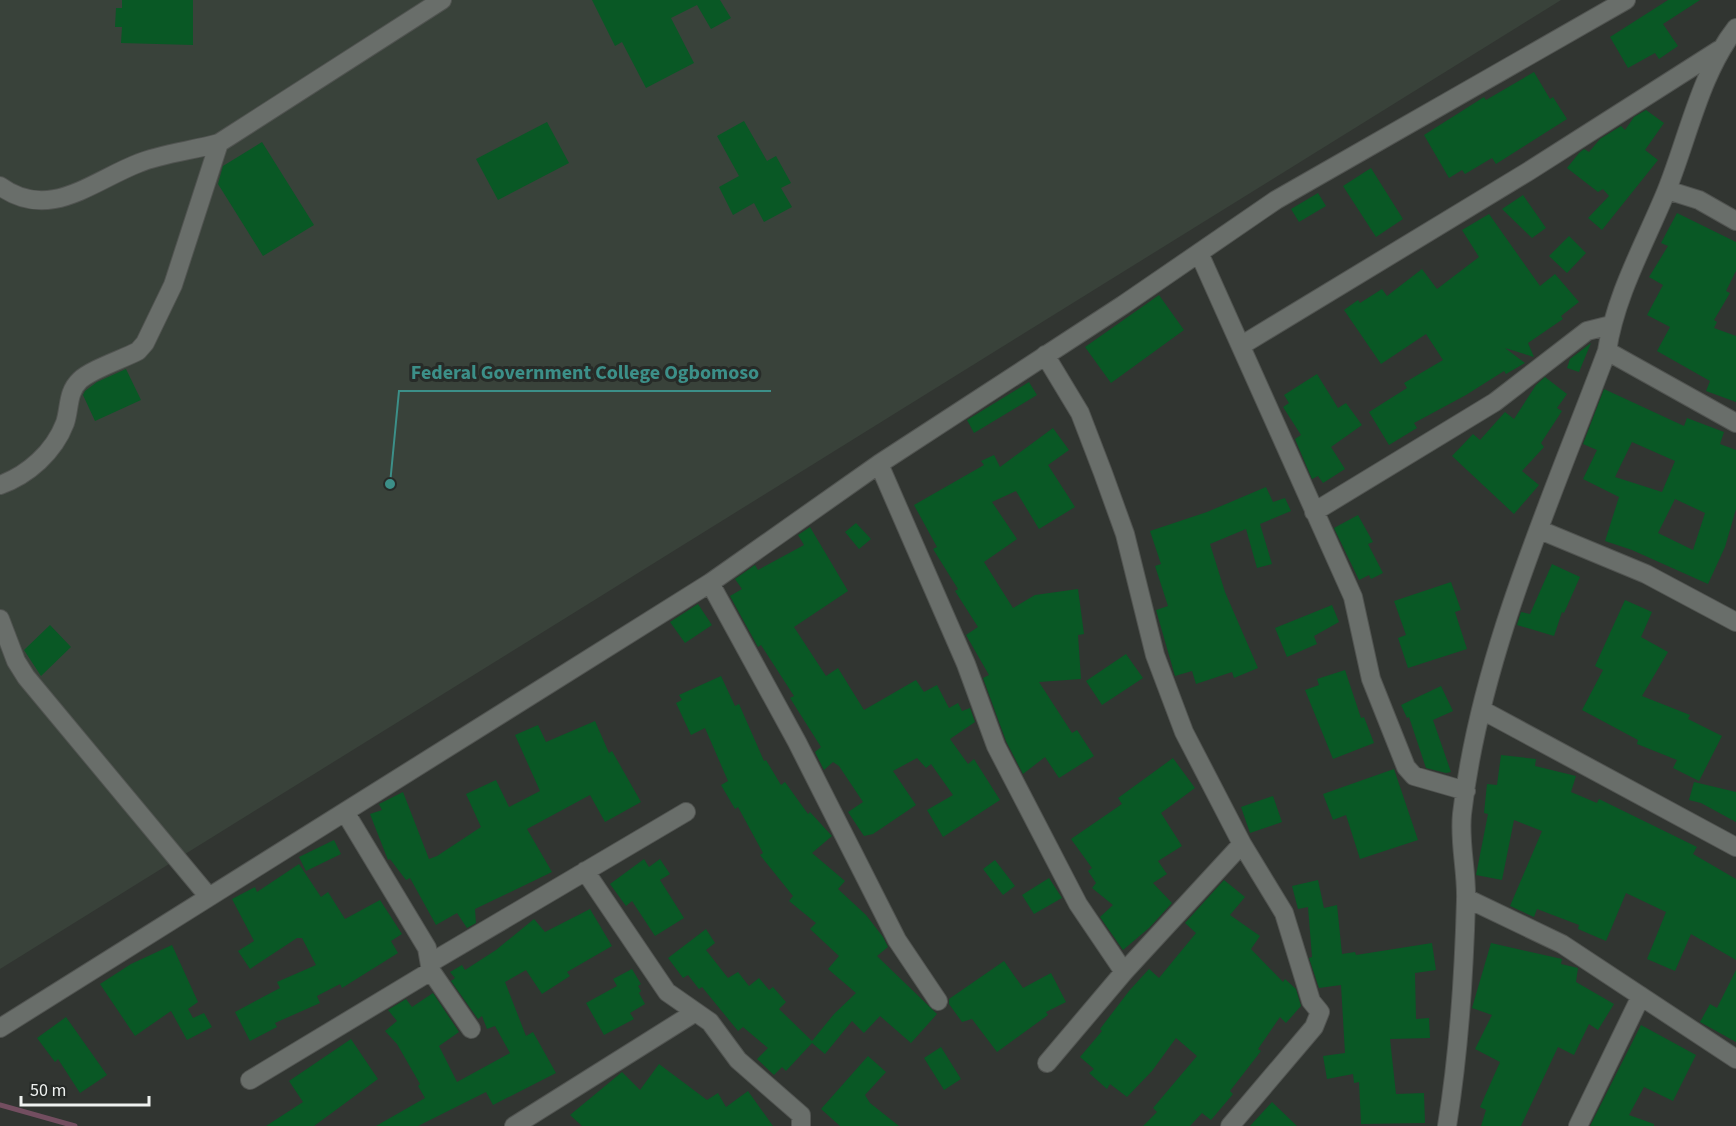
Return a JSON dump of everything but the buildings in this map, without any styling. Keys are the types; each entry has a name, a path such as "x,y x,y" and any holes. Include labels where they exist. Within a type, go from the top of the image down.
{"street":[{"path":"0,186 30,202 76,195 140,162 219,143 442,0"},
{"path":"0,1028 710,582 879,464 1276,200 1626,0"},
{"path":"1447,1126 1455,1078 1466,898 1461,843 1466,791 1494,653 1607,351 1611,326 1667,190 1719,50 1736,28"},
{"path":"1242,345 1529,171 1719,50"},
{"path":"0,485 18,479 38,463 59,434 70,394 80,380 138,351 145,343 173,285 219,143"},
{"path":"1667,190 1699,200 1736,221"},
{"path":"1199,253 1353,597 1371,679 1406,768 1414,776 1466,791"},
{"path":"1314,512 1487,407 1587,331 1611,326"},
{"path":"1607,351 1736,423"},
{"path":"1045,355 1080,413 1103,473 1125,534 1155,656 1184,732 1242,844 1284,913 1311,1001 1320,1012 1314,1027 1230,1126"},
{"path":"879,464 966,664 996,746 1078,904 1124,972"},
{"path":"1540,530 1646,573 1736,622"},
{"path":"710,582 797,742 897,940 938,1001"},
{"path":"0,619 16,661 26,677 209,897"},
{"path":"1482,710 1736,847"},
{"path":"345,812 427,948 431,967 471,1029"},
{"path":"250,1080 585,871 686,812"},
{"path":"1047,1063 1124,972 1242,844"},
{"path":"585,871 667,992 710,1022 738,1060 801,1115 801,1126"},
{"path":"1466,898 1562,944 1736,1059"},
{"path":"1578,1126 1641,996"},
{"path":"514,1126 694,1013"}],"shaded area":[{"path":"0,0 1561,0 0,969"}],"waterway":[{"path":"0,1105 75,1126"}],"place":[{"name":"Federal Government College Ogbomoso","path":"390,484"}]}
